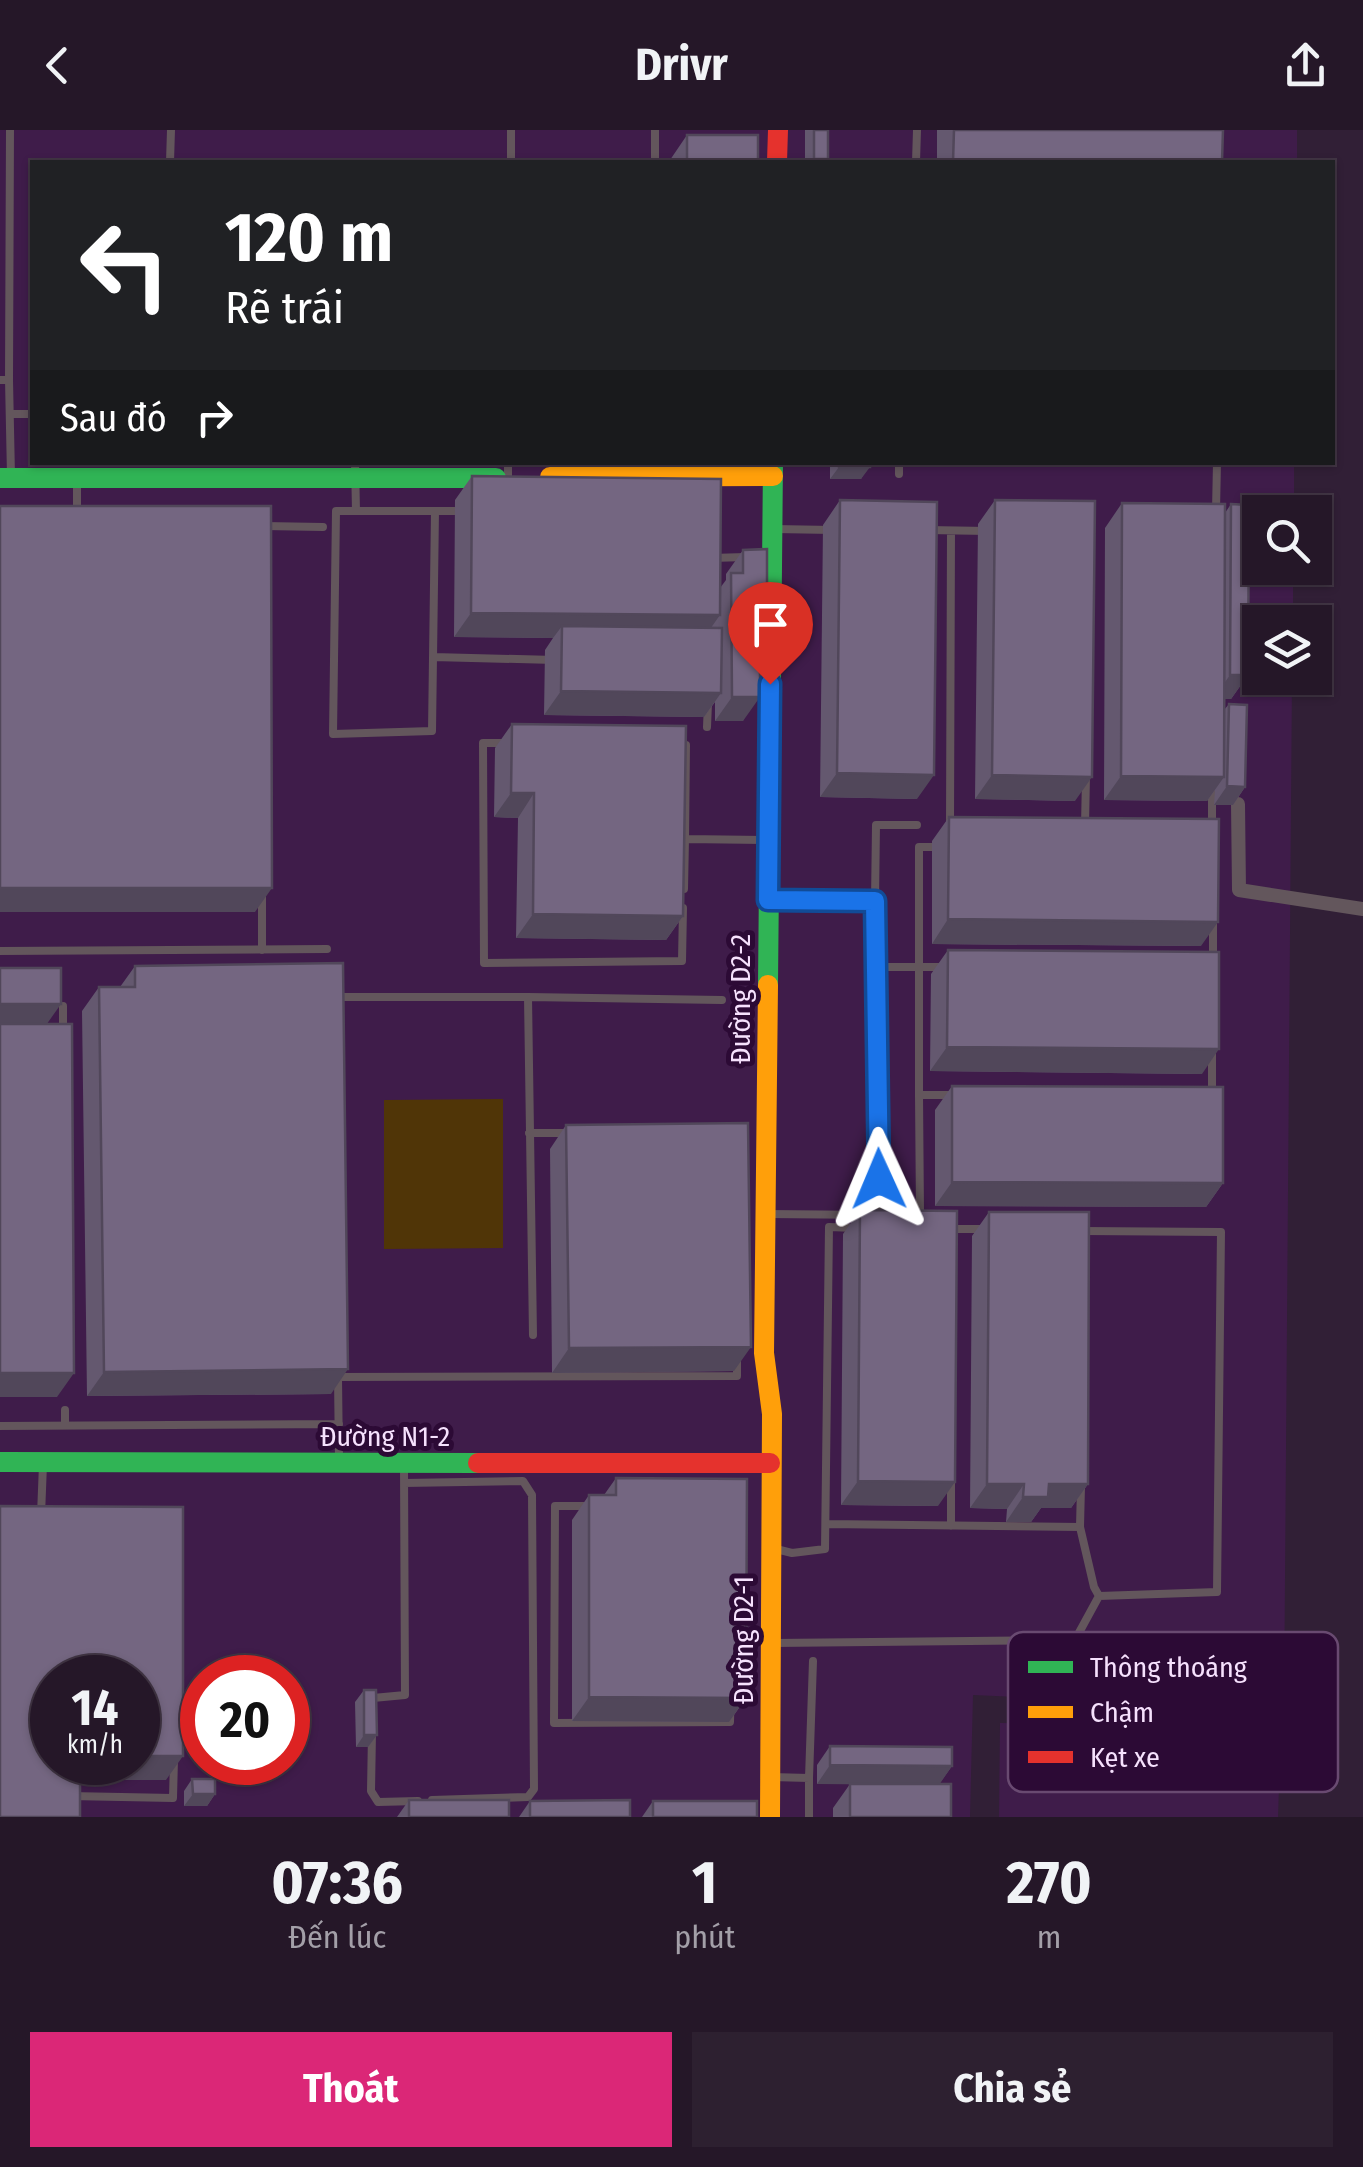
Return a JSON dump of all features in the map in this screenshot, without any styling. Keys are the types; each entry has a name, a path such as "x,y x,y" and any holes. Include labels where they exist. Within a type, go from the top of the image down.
{"street":[{"path":"778,130 778,160"},
{"path":"6,478 356,470 773,469"},
{"name":"Đường D2-2","path":"770,1462 772,1414 764,1354 773,469"},
{"path":"1238,804 1239,890 1363,908"},
{"name":"Đường N1-2","path":"0,1462 339,1463 404,1473 632,1471 770,1462"},
{"name":"Đường D2-1","path":"770,1462 770,1817"}],"lane":[{"path":"6,478 5,433 10,414 4,380 10,130"},
{"path":"170,160 171,130"},
{"path":"511,160 512,130"},
{"path":"655,130 655,160"},
{"path":"916,160 917,130"},
{"path":"10,414 30,414"},
{"path":"898,474 899,465"},
{"path":"1216,511 1217,465"},
{"path":"356,470 356,511"},
{"path":"76,523 77,477"},
{"path":"435,511 432,731 333,734 336,511 356,511 435,511 474,511"},
{"path":"246,526 323,528"},
{"path":"265,526 265,546"},
{"path":"774,529 838,530"},
{"path":"914,530 990,531"},
{"path":"952,531 949,825 968,826"},
{"path":"710,576 711,542"},
{"path":"711,558 773,557"},
{"path":"433,657 571,660"},
{"path":"707,727 708,696"},
{"path":"520,743 483,743 484,963 682,962 686,746 668,745"},
{"path":"1085,826 1086,768"},
{"path":"1194,827 1212,828 1212,768"},
{"path":"766,1214 879,1214 876,825 917,825"},
{"path":"1066,826 1104,826"},
{"path":"685,839 768,840"},
{"path":"920,1214 919,847 958,848"},
{"path":"262,892 262,950"},
{"path":"768,900 875,901"},
{"path":"1213,909 1213,967"},
{"path":"0,951 327,949"},
{"path":"876,967 958,967"},
{"path":"334,1016 334,997 722,1000"},
{"path":"528,997 533,1335"},
{"path":"63,1006 63,1044"},
{"path":"1192,1098 1212,1098 1212,1042"},
{"path":"919,1095 958,1095"},
{"path":"529,1133 586,1133"},
{"path":"772,1548 792,1553 825,1549 829,1228 865,1228"},
{"path":"937,1228 992,1229"},
{"path":"954,1229 954,1248"},
{"path":"1066,1230 1221,1232 1217,1592 1099,1596"},
{"path":"1084,1231 1084,1250"},
{"path":"338,1378 737,1376 737,1357"},
{"path":"338,1359 339,1463"},
{"path":"65,1410 66,1425"},
{"path":"0,1426 339,1424"},
{"path":"41,1515 43,1462"},
{"path":"951,1526 952,1466"},
{"path":"1081,1468 1080,1527 1099,1596"},
{"path":"404,1473 524,1481 532,1494 534,1789 528,1796 378,1802 371,1791 373,1698 405,1695 404,1473"},
{"path":"633,1492 633,1506"},
{"path":"555,1506 633,1506 736,1506 730,1722 554,1723 555,1506"},
{"path":"27,1515 60,1514"},
{"path":"826,1524 1080,1527"},
{"path":"1079,1632 1099,1596"},
{"path":"770,1643 1008,1641"},
{"path":"809,1817 813,1662"},
{"path":"70,1817 70,1796 173,1798 174,1740"},
{"path":"771,1777 809,1778"}],"shaded area":[{"path":"0,130 1297,130 1297,160 30,160 30,465 1294,465 1294,495 1242,495 1242,585 1293,585 1293,605 1242,605 1242,695 1292,695 1285,1632 1008,1632 1008,1696 973,1695 970,1817 0,1817"},
{"path":"503,1099 503,1248 384,1249 384,1100"},
{"path":"1000,1723 1008,1723 1008,1792 1279,1792 1278,1817 999,1817"}],"building":[{"path":"814,130 828,130 828,159 814,159"},
{"path":"954,130 1223,130 1222,160 953,160"},
{"path":"687,135 758,135 758,160 687,160"},
{"path":"472,476 721,479 720,615 471,613"},
{"path":"840,500 937,502 934,775 837,773"},
{"path":"995,500 1095,501 1092,777 992,775"},
{"path":"1122,503 1225,504 1224,777 1121,776"},
{"path":"1231,504 1242,505 1242,585 1249,585 1248,605 1242,605 1242,675 1230,675"},
{"path":"0,506 271,506 272,888 0,888"},
{"path":"767,549 767,654 760,654 760,697 732,697 731,573 743,573 743,550"},
{"path":"562,626 722,628 721,693 561,691"},
{"path":"1229,704 1247,705 1245,787 1227,786"},
{"path":"512,724 686,726 683,916 533,914 534,793 511,793"},
{"path":"949,817 1219,819 1218,922 948,919"},
{"path":"948,950 1219,952 1219,1049 947,1047"},
{"path":"343,963 348,1369 104,1372 99,987 135,987 135,966"},
{"path":"0,968 61,968 61,1004 0,1004"},
{"path":"0,1024 72,1024 74,1373 0,1373"},
{"path":"952,1086 1223,1087 1223,1183 952,1182"},
{"path":"748,1123 751,1347 569,1348 566,1125"},
{"path":"860,1210 957,1211 955,1482 858,1481"},
{"path":"989,1212 1089,1212 1088,1484 1049,1484 1048,1497 1023,1497 1024,1484 987,1484"},
{"path":"616,1478 747,1479 746,1698 589,1697 589,1495 616,1495"},
{"path":"0,1506 183,1507 180,1756 160,1756 160,1655 30,1655 30,1785 80,1785 80,1817 0,1817"},
{"path":"364,1690 376,1690 377,1735 364,1735"},
{"path":"830,1746 952,1747 952,1766 830,1765"},
{"path":"850,1784 951,1784 951,1817 850,1817"},
{"path":"192,1785 215,1785 215,1794 193,1794"},
{"path":"409,1800 509,1800 509,1817 409,1817"},
{"path":"630,1800 630,1817 530,1817 530,1801"},
{"path":"653,1801 757,1801 757,1817 653,1817"}],"traffic: fast":[{"path":"768,985 773,465"},
{"path":"0,478 496,478"},
{"path":"0,1462 478,1463"}],"traffic: slow":[{"path":"550,477 773,476"},
{"path":"768,985 764,1353 772,1414 770,1817"}],"traffic: jam":[{"path":"777,160 778,130"},
{"path":"478,1463 770,1463"}],"route":[{"path":"770,684 768,900 875,901 879,1179"}]}
